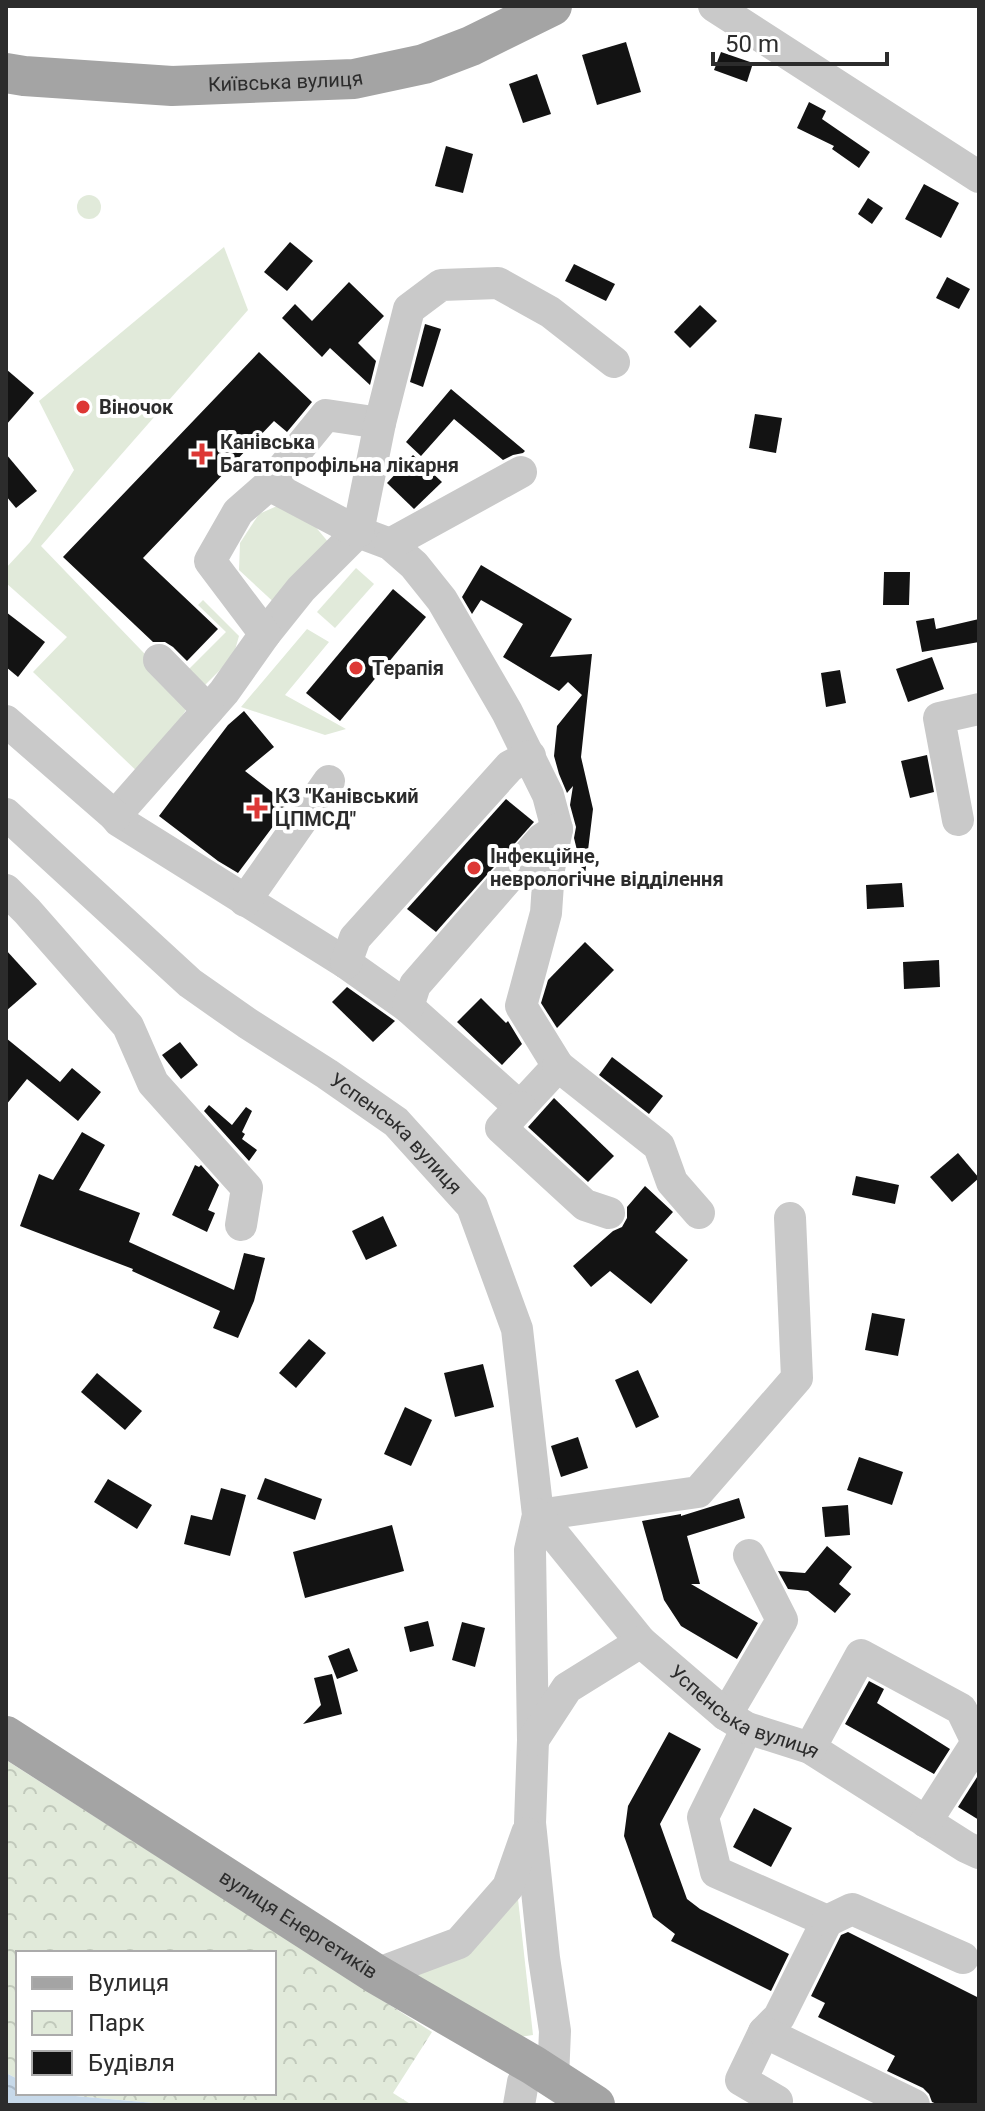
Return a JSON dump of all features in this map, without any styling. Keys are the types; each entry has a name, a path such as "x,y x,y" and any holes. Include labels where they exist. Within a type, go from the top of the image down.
{"main road":[{"name":"Київська вулиця","path":"6,73 172,86 354,79 424,64 471,46 552,6"},
{"name":"вулиця Енергетиків","path":"6,1736 376,1974 595,2105"}],"street":[{"path":"714,6 979,177"},
{"path":"115,816 208,710 301,589 358,532 380,423 409,309 441,285 498,283 550,312 614,362"},
{"path":"265,634 210,561 238,512 269,485 326,415 380,423"},
{"path":"390,544 521,472"},
{"path":"269,485 358,532 390,544 414,565 442,600 530,756 548,795 557,829 549,869 546,913 521,1006 558,1066 659,1146 672,1182 699,1213"},
{"path":"159,660 208,710"},
{"path":"958,820 939,718 979,709"},
{"path":"6,721 119,821 346,963 408,1007 520,1107"},
{"path":"346,963 355,938 510,766 530,756"},
{"path":"245,901 329,781"},
{"name":"Успенська вулиця","path":"6,814 190,983 396,1122 472,1206 517,1329 538,1515 530,1550 533,1740 530,1823 555,2031 543,2072 523,2082 519,2105"},
{"path":"408,1007 415,985 542,839 557,829"},
{"path":"6,890 128,1026 153,1083 247,1188 241,1225"},
{"path":"558,1066 501,1128 585,1205 609,1213"},
{"path":"538,1515 698,1492 797,1378 790,1218"},
{"name":"Успенська вулиця","path":"538,1515 641,1642 736,1722 810,1748 979,1853"},
{"path":"749,1555 782,1620 736,1722 703,1817 716,1872 827,1921"},
{"path":"533,1740 567,1688 641,1642"},
{"path":"810,1748 861,1655 961,1709 978,1743 926,1822"},
{"path":"376,1974 459,1943 508,1887 530,1823"},
{"path":"775,2105 777,2101 741,2080 764,2032 779,2017 827,1921 852,1909 963,1958"},
{"path":"764,2032 914,2105"}],"green space":[{"path":"89,195 98,198 101,207 98,216 89,219 80,216 77,207 80,198"},
{"path":"224,247 248,310 41,546 191,702 143,777 33,672 67,637 6,583 6,568 30,542 74,470 39,401"},
{"path":"277,506 304,513 329,543 279,607 239,570 240,543 259,514"},
{"path":"356,568 374,584 335,628 317,612"},
{"path":"203,600 239,636 233,657 205,685 185,673 226,632 198,605"},
{"path":"307,629 329,642 285,695 346,729 325,735 241,707"},
{"path":"6,1760 432,2032 393,2093 412,2105 158,2105 64,2095 276,2095 276,1951 16,1951 16,2078 6,2073"},
{"path":"517,1890 533,2035 513,2038 413,1976"}],"water":[{"path":"6,2073 16,2078 16,2095 64,2095 158,2105 6,2105"}],"building":[{"path":"626,42 641,92 597,105 582,55"},
{"path":"721,52 753,63 747,82 714,70"},
{"path":"537,74 551,114 523,123 509,84"},
{"path":"809,102 826,111 822,119 870,152 859,168 832,149 834,146 797,128"},
{"path":"446,146 473,154 463,193 435,186"},
{"path":"924,184 959,203 941,238 905,219"},
{"path":"868,198 883,208 872,224 858,214"},
{"path":"290,242 313,261 287,291 264,272"},
{"path":"574,264 615,284 606,301 565,281"},
{"path":"947,277 970,289 959,309 936,298"},
{"path":"349,282 384,316 358,343 376,361 370,385 330,348 322,357 282,318 295,304 312,321"},
{"path":"700,305 717,321 690,348 674,332"},
{"path":"425,324 441,329 423,387 410,382"},
{"path":"259,352 312,402 287,432 274,421 143,558 218,629 187,661 165,642 153,642 63,557"},
{"path":"6,369 34,393 6,425"},
{"path":"451,389 525,451 503,460 454,419 421,456 406,442"},
{"path":"755,414 782,418 776,453 749,448"},
{"path":"6,454 37,491 16,508 6,496"},
{"path":"413,455 442,482 414,509 387,483"},
{"path":"481,565 572,619 550,657 592,654 581,757 593,809 585,875 574,838 576,827 570,805 573,786 567,793 554,756 557,726 582,695 568,682 559,691 503,657 523,624 481,600 472,614 462,597"},
{"path":"884,572 910,572 909,605 883,605"},
{"name":"Терапія","path":"393,589 426,617 340,721 306,693"},
{"path":"6,612 45,642 18,677 6,667"},
{"path":"934,618 936,629 979,619 979,642 922,652 916,621"},
{"path":"932,657 944,689 908,702 896,669"},
{"path":"840,670 846,703 826,707 821,673"},
{"name":"КЗ \"Канівський ЦПМСД\"","path":"244,711 274,747 245,771 289,805 238,873 159,816 228,725"},
{"path":"927,755 934,792 910,798 901,761"},
{"name":"Інфекційне, неврологічне відділення","path":"506,799 534,822 436,932 407,909"},
{"path":"902,883 904,907 867,909 866,885"},
{"path":"585,942 614,970 557,1028 541,1003 548,980"},
{"path":"6,950 37,984 6,1011"},
{"path":"939,960 940,987 904,989 903,962"},
{"path":"347,987 395,1021 373,1042 332,1002"},
{"path":"481,998 506,1023 508,1021 522,1044 502,1065 457,1022"},
{"path":"6,1038 60,1082 72,1068 101,1092 78,1121 27,1079 6,1105"},
{"path":"180,1042 198,1065 181,1079 162,1055"},
{"path":"612,1057 663,1096 649,1114 599,1075"},
{"path":"554,1098 614,1156 588,1182 528,1127"},
{"path":"209,1105 232,1125 246,1107 252,1111 242,1132 245,1134 242,1139 257,1150 249,1161 204,1111"},
{"path":"82,1132 105,1145 79,1190 140,1213 129,1242 234,1290 244,1253 265,1258 254,1301 238,1338 213,1328 220,1311 133,1269 20,1226 39,1174 53,1180"},
{"path":"958,1153 979,1178 952,1202 930,1177"},
{"path":"195,1165 201,1165 219,1185 208,1210 215,1213 207,1232 172,1215"},
{"path":"856,1176 899,1185 895,1204 852,1195"},
{"path":"645,1186 673,1212 655,1232 688,1260 651,1304 610,1271 591,1287 573,1266 613,1231 622,1227 627,1218 627,1207"},
{"path":"383,1216 397,1246 366,1260 352,1231"},
{"path":"872,1313 905,1319 898,1356 865,1350"},
{"path":"309,1339 326,1353 296,1388 279,1373"},
{"path":"483,1364 494,1407 455,1417 444,1373"},
{"path":"638,1370 659,1417 636,1428 615,1380"},
{"path":"97,1373 142,1411 125,1430 81,1392"},
{"path":"405,1407 432,1420 411,1466 384,1454"},
{"path":"578,1437 588,1468 561,1477 551,1446"},
{"path":"859,1457 903,1472 892,1505 847,1490"},
{"path":"265,1478 322,1499 315,1520 257,1499"},
{"path":"108,1479 152,1505 137,1529 94,1502"},
{"path":"221,1488 246,1495 230,1556 184,1544 191,1515 212,1520"},
{"path":"739,1498 745,1518 687,1536 700,1584 691,1584 758,1623 737,1659 681,1626 664,1600 642,1521 681,1516"},
{"path":"848,1505 850,1535 825,1537 822,1507"},
{"path":"392,1525 404,1571 305,1598 293,1552"},
{"path":"827,1546 852,1567 839,1584 851,1594 835,1613 808,1591 788,1589 778,1571 805,1573"},
{"path":"428,1621 434,1646 410,1652 404,1627"},
{"path":"462,1622 485,1628 475,1667 452,1660"},
{"path":"349,1648 358,1671 337,1679 328,1656"},
{"path":"332,1674 342,1714 303,1724 321,1705 314,1678"},
{"path":"869,1681 884,1689 877,1703 950,1749 934,1774 845,1724"},
{"path":"669,1732 701,1749 660,1824 687,1899 700,1909 789,1954 771,1991 671,1941 675,1934 653,1917 624,1836 628,1806"},
{"path":"979,1774 979,1820 958,1807"},
{"path":"754,1808 792,1828 771,1867 733,1847"},
{"path":"848,1932 979,1998 979,2105 939,2105 932,2102 923,2088 887,2071 895,2056 818,2017 825,2003 811,1996 841,1935"}],"place":[{"name":"Віночок","path":"83,407"},
{"name":"Канівська Багатопрофільна лікарня","path":"202,454"},
{"name":"Терапія","path":"356,668"},
{"name":"КЗ \"Канівський ЦПМСД\"","path":"257,808"},
{"name":"Інфекційне, неврологічне відділення","path":"474,868"}]}
